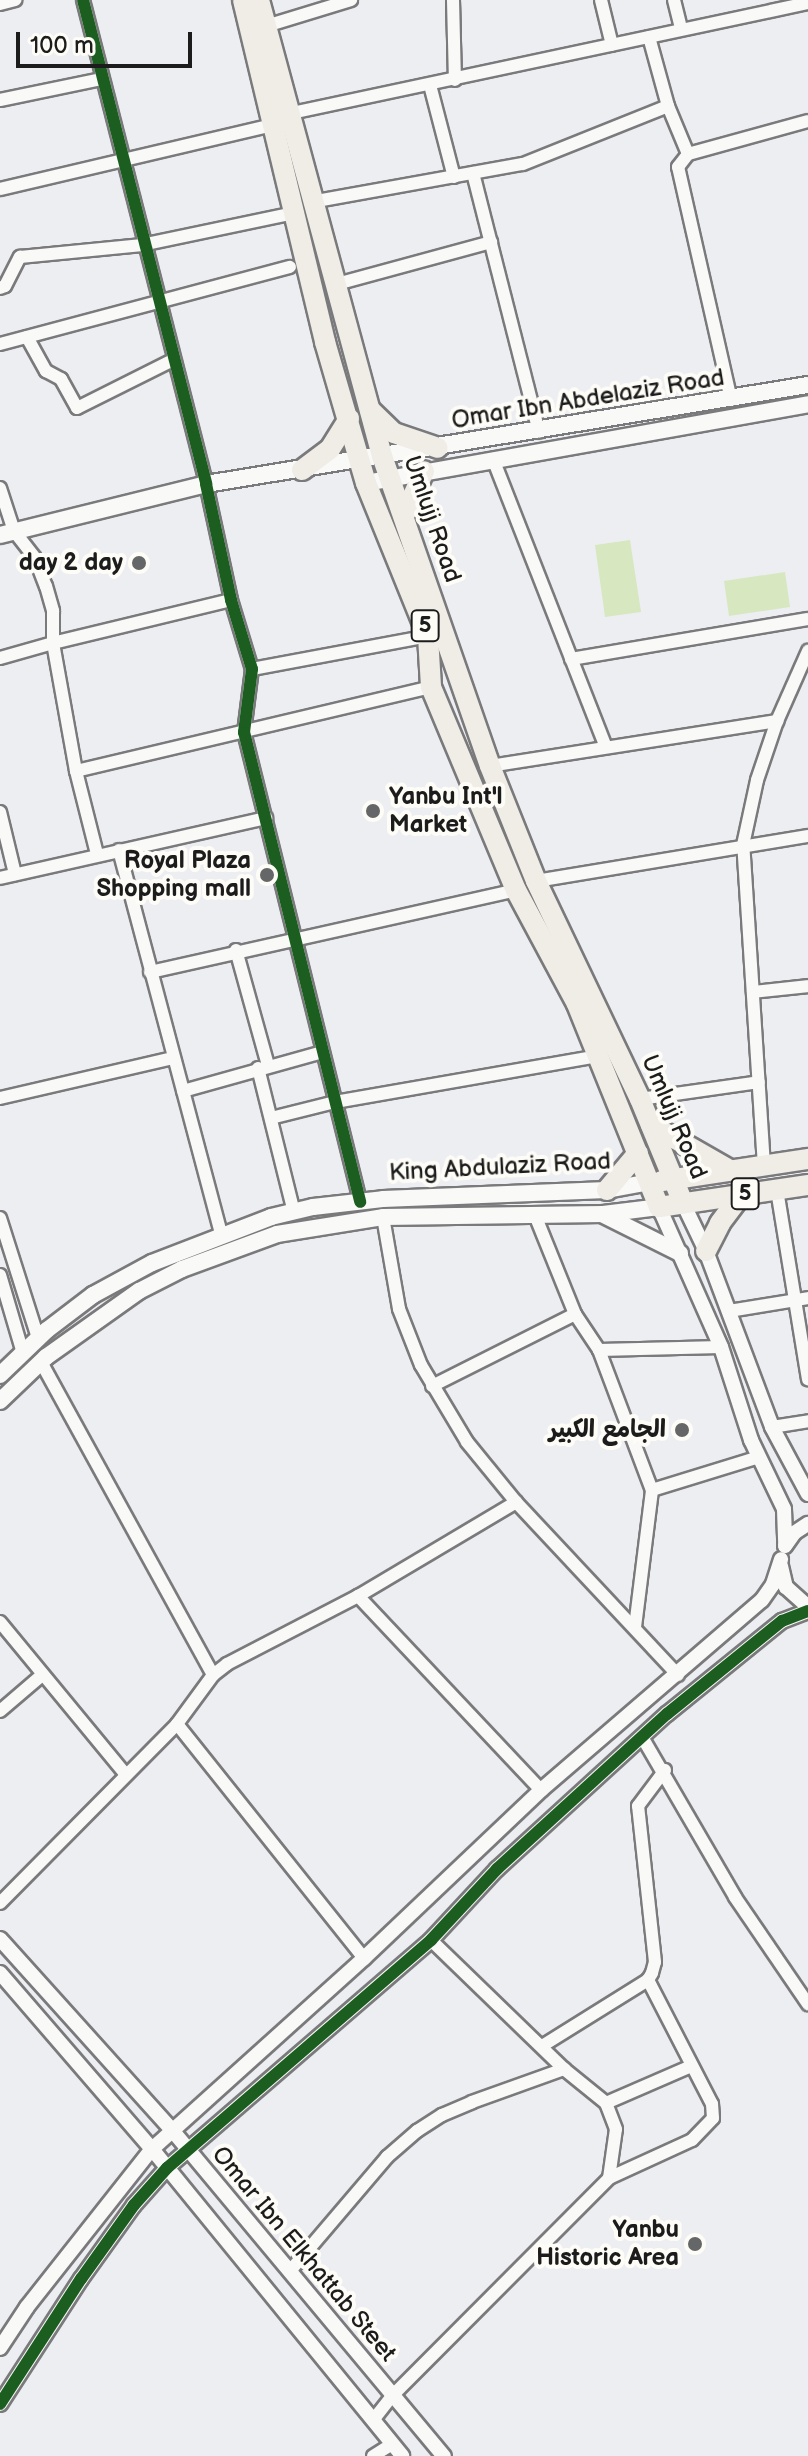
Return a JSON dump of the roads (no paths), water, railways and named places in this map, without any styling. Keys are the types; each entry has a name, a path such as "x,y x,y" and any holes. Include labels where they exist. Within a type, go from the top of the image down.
{"highway":[{"name":"Umlujj Road","path":"243,0 303,207 325,342 366,483 428,636 431,687 516,890 577,1004 659,1207 683,1203 640,1099 536,881 490,766 389,478 333,285 303,207"},
{"name":"Umlujj Road","path":"259,0 266,26 280,120"},
{"path":"369,410 394,433 438,448"},
{"path":"302,470 330,449 349,419"},
{"path":"404,516 424,471"},
{"path":"651,1125 730,1170"},
{"path":"607,1190 638,1153"},
{"name":"King Abdulaziz Road","path":"650,1182 808,1159"},
{"name":"5","path":"683,1203 808,1185"},
{"path":"706,1251 720,1223 742,1194"}],"main road":[{"name":"Omar Ibn Abdelaziz Road","path":"7,533 206,484 539,432 808,385"},
{"name":"Omar Ibn Abdelaziz Road","path":"366,483 808,404"},
{"name":"King Abdulaziz Road","path":"0,1375 38,1338 93,1295 152,1263 221,1234 294,1212 360,1202 607,1190 650,1182"},
{"name":"King Abdulaziz Road","path":"0,1401 41,1362 97,1318 182,1269 277,1234 383,1217 603,1214 659,1207"},
{"path":"603,1214 680,1253"}],"street":[{"path":"0,4 15,0"},
{"path":"83,0 142,245 206,484 231,600 252,669 244,732 360,1202"},
{"path":"266,26 351,0"},
{"path":"453,0 455,80"},
{"path":"601,0 612,45"},
{"path":"674,0 681,29"},
{"path":"744,0 746,14"},
{"path":"0,189 430,85 794,3 808,3"},
{"path":"649,37 668,106 688,154"},
{"path":"0,100 101,79"},
{"path":"430,85 454,177"},
{"path":"0,288 5,286 20,257 142,245 303,207 523,164 668,106"},
{"path":"731,400 678,167 688,154 808,121"},
{"path":"473,173 539,432"},
{"path":"333,285 491,242"},
{"path":"0,344 290,267"},
{"path":"27,337 46,371 61,379 77,408 173,360"},
{"path":"493,459 606,747"},
{"path":"0,488 7,533 35,558 53,611 53,643 76,771 97,854"},
{"path":"0,658 231,600"},
{"path":"571,659 808,619"},
{"path":"252,669 428,636"},
{"path":"764,1166 743,845 757,780 777,721 808,651"},
{"path":"76,771 431,687"},
{"path":"490,766 777,721"},
{"path":"0,812 15,874"},
{"path":"0,878 266,818"},
{"path":"536,881 808,836"},
{"path":"119,850 221,1234"},
{"path":"150,972 236,950 516,890"},
{"path":"236,950 294,1212"},
{"path":"753,992 808,986"},
{"path":"183,1091 263,1066 323,1052"},
{"path":"271,1118 335,1102 599,1056"},
{"path":"0,1098 173,1058"},
{"path":"640,1099 759,1082"},
{"path":"777,1190 808,1379"},
{"path":"683,1203 706,1251 772,1427 808,1494"},
{"path":"0,2404 81,2279 134,2205 167,2168 431,1940 497,1869 642,1737 782,1621 808,1609 786,1587 784,1509 759,1457 721,1347 659,1207"},
{"path":"535,1215 575,1314 599,1350 652,1490 635,1627"},
{"path":"383,1217 399,1309 432,1386 467,1442 516,1502 678,1675"},
{"path":"0,1218 38,1338"},
{"path":"0,1275 2,1294 23,1353"},
{"path":"729,1311 808,1298"},
{"path":"432,1386 575,1314"},
{"path":"599,1350 721,1347"},
{"path":"41,1362 213,1675"},
{"path":"772,1427 808,1421"},
{"path":"652,1490 759,1457"},
{"path":"0,1903 177,1724 213,1675 227,1664 358,1596 516,1502"},
{"path":"0,2348 27,2307 152,2149 364,1958 541,1790 762,1600 773,1584 783,1552 794,1533 808,1524"},
{"path":"358,1596 541,1790"},
{"path":"0,1622 41,1676 126,1775"},
{"path":"0,1711 41,1676"},
{"path":"177,1724 364,1958"},
{"path":"642,1737 665,1770 735,1897 808,2004"},
{"path":"542,2046 648,1980 655,1962 638,1806 665,1770"},
{"name":"Omar Ibn Elkhattab Steet","path":"0,1939 172,2130 444,2456"},
{"path":"431,1940 564,2069 606,2103 616,2129 609,2178"},
{"path":"0,1973 152,2149 402,2456"},
{"path":"374,2419 393,2395 609,2178 692,2140 706,2129 713,2118 712,2104 648,1980"},
{"path":"606,2103 691,2066"},
{"path":"290,2271 370,2176 417,2131 442,2115 564,2069"},
{"path":"373,2456 392,2444"}],"place":[{"name":"day 2 day","path":"139,563"},
{"name":"Yanbu Int'l Market","path":"373,811"},
{"name":"Royal Plaza Shopping mall","path":"267,875"},
{"name":"الجامع الكبير","path":"682,1430"},
{"name":"Yanbu Historic Area","path":"695,2244"}]}
